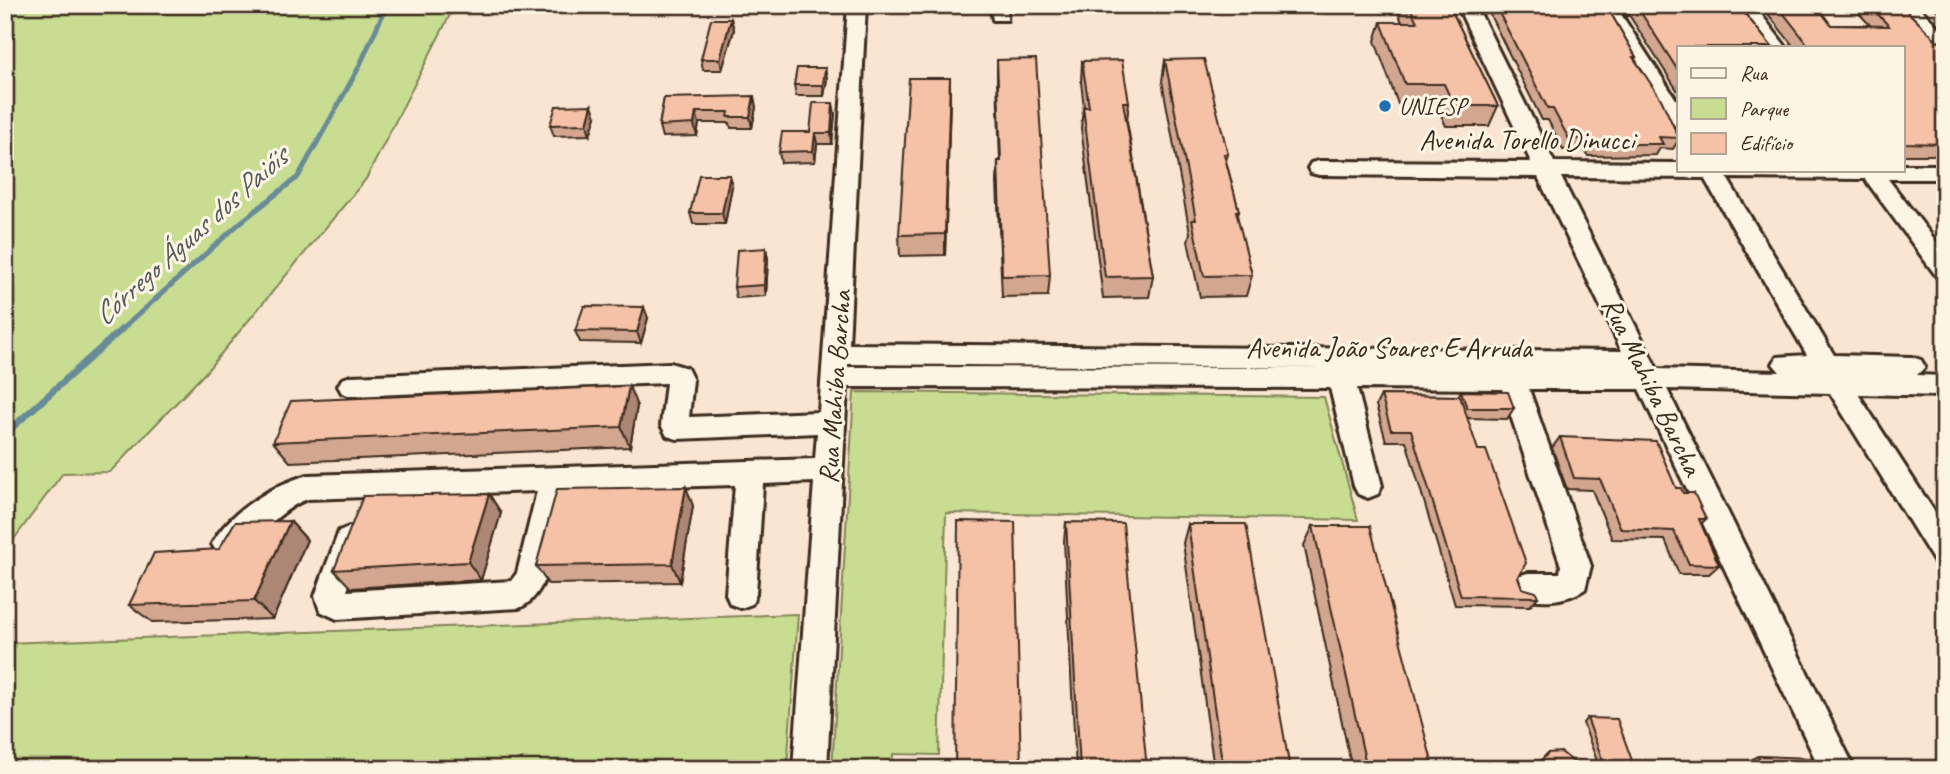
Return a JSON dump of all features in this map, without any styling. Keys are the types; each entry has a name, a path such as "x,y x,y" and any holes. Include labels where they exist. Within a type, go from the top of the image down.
{"street":[{"name":"Rua Mahiba Barcha","path":"810,769 857,5"},
{"name":"Rua Mahiba Barcha","path":"1466,5 1838,769"},
{"path":"1605,5 1677,117"},
{"path":"1744,5 1775,46"},
{"path":"1906,5 1945,46"},
{"name":"Avenida Torello Dinucci","path":"1320,168 1677,170"},
{"name":"Avenida Torello Dinucci","path":"1904,171 1945,172"},
{"path":"1712,172 1832,374 1945,554"},
{"path":"1871,172 1945,271"},
{"name":"Avenida João Soares E Arruda","path":"835,365 1598,369 1832,374 1945,367"},
{"name":"Avenida João Soares E Arruda","path":"1012,366 1341,378 1509,369"},
{"path":"1509,369 1576,566 1574,580 1565,586 1528,586"},
{"path":"351,386 670,373 678,375 680,380 674,425 677,429 831,422"},
{"name":"Avenida João Soares E Arruda","path":"1832,374 1945,386"},
{"path":"1341,378 1368,485"},
{"path":"220,550 280,497 294,489 828,470"},
{"path":"741,594 750,473"},
{"path":"368,485 330,596 331,601 337,605 519,594 531,579 554,480"}],"green space":[{"path":"5,5 455,5 366,179 205,373 110,472 63,473 5,551"},
{"path":"854,392 1324,397 1358,520 946,513 939,755 893,754 892,769 832,769"},
{"path":"798,614 787,769 5,769 5,643"}],"building":[{"path":"1409,5 1449,5 1498,106 1454,106 1444,84 1405,84 1381,22 1417,22"},
{"path":"1495,5 1606,5 1636,57 1633,57 1661,99 1677,138 1659,137 1663,144 1594,144 1590,139 1569,139 1553,109 1548,109"},
{"path":"1636,5 1738,5 1771,46 1677,46 1677,69"},
{"path":"1777,5 1816,5 1831,25 1889,26 1869,5 1901,5 1937,41 1943,41 1945,44 1945,144 1904,143 1904,46 1809,46"},
{"path":"711,19 731,19 720,59 701,59"},
{"path":"1036,59 1050,275 1002,276 997,60"},
{"path":"1204,59 1228,154 1224,154 1252,275 1204,276 1165,60"},
{"path":"1122,60 1129,102 1123,102 1153,276 1105,277 1083,107 1089,107 1082,61"},
{"path":"797,68 825,68 823,85 794,85"},
{"path":"909,78 950,78 945,234 899,235"},
{"path":"754,96 750,117 728,117 729,112 696,112 694,124 659,126 664,98"},
{"path":"813,103 833,103 831,133 815,133 813,151 779,152 782,132 810,132"},
{"path":"592,105 587,124 550,125 556,106"},
{"path":"699,175 730,175 722,213 690,213"},
{"path":"766,248 764,285 734,287 737,250"},
{"path":"584,306 644,307 637,332 575,331"},
{"path":"629,386 621,427 273,442 291,401"},
{"path":"1461,391 1508,392 1514,408 1467,408"},
{"path":"1381,395 1460,396 1478,450 1486,450 1526,563 1518,577 1522,588 1536,592 1538,597 1461,596 1411,430 1391,430"},
{"path":"1560,437 1656,441 1676,488 1681,488 1683,493 1694,493 1706,519 1699,519 1719,565 1689,564 1674,531 1621,529 1600,479 1574,478"},
{"path":"686,487 672,564 536,566 557,489"},
{"path":"489,494 468,562 334,570 363,496"},
{"path":"290,521 254,601 129,605 154,553 219,549 235,522"},
{"path":"958,521 1015,522 1021,769 955,769"},
{"path":"1066,522 1123,523 1147,769 1080,769"},
{"path":"1188,524 1246,524 1290,769 1223,769"},
{"path":"1313,526 1370,526 1434,769 1367,769"},
{"path":"1587,718 1617,719 1635,769 1606,769"},
{"path":"1561,752 1581,769 1541,769 1540,762 1548,753"},
{"path":"1758,756 1812,758 1817,769 1763,769"}],"waterway":[{"name":"Córrego Águas dos Paióis","path":"120,331 241,222 298,177 358,69 387,5"},
{"name":"Córrego Águas dos Paióis","path":"5,434 122,329"}],"place":[{"name":"UNIESP","path":"1385,106"}]}
